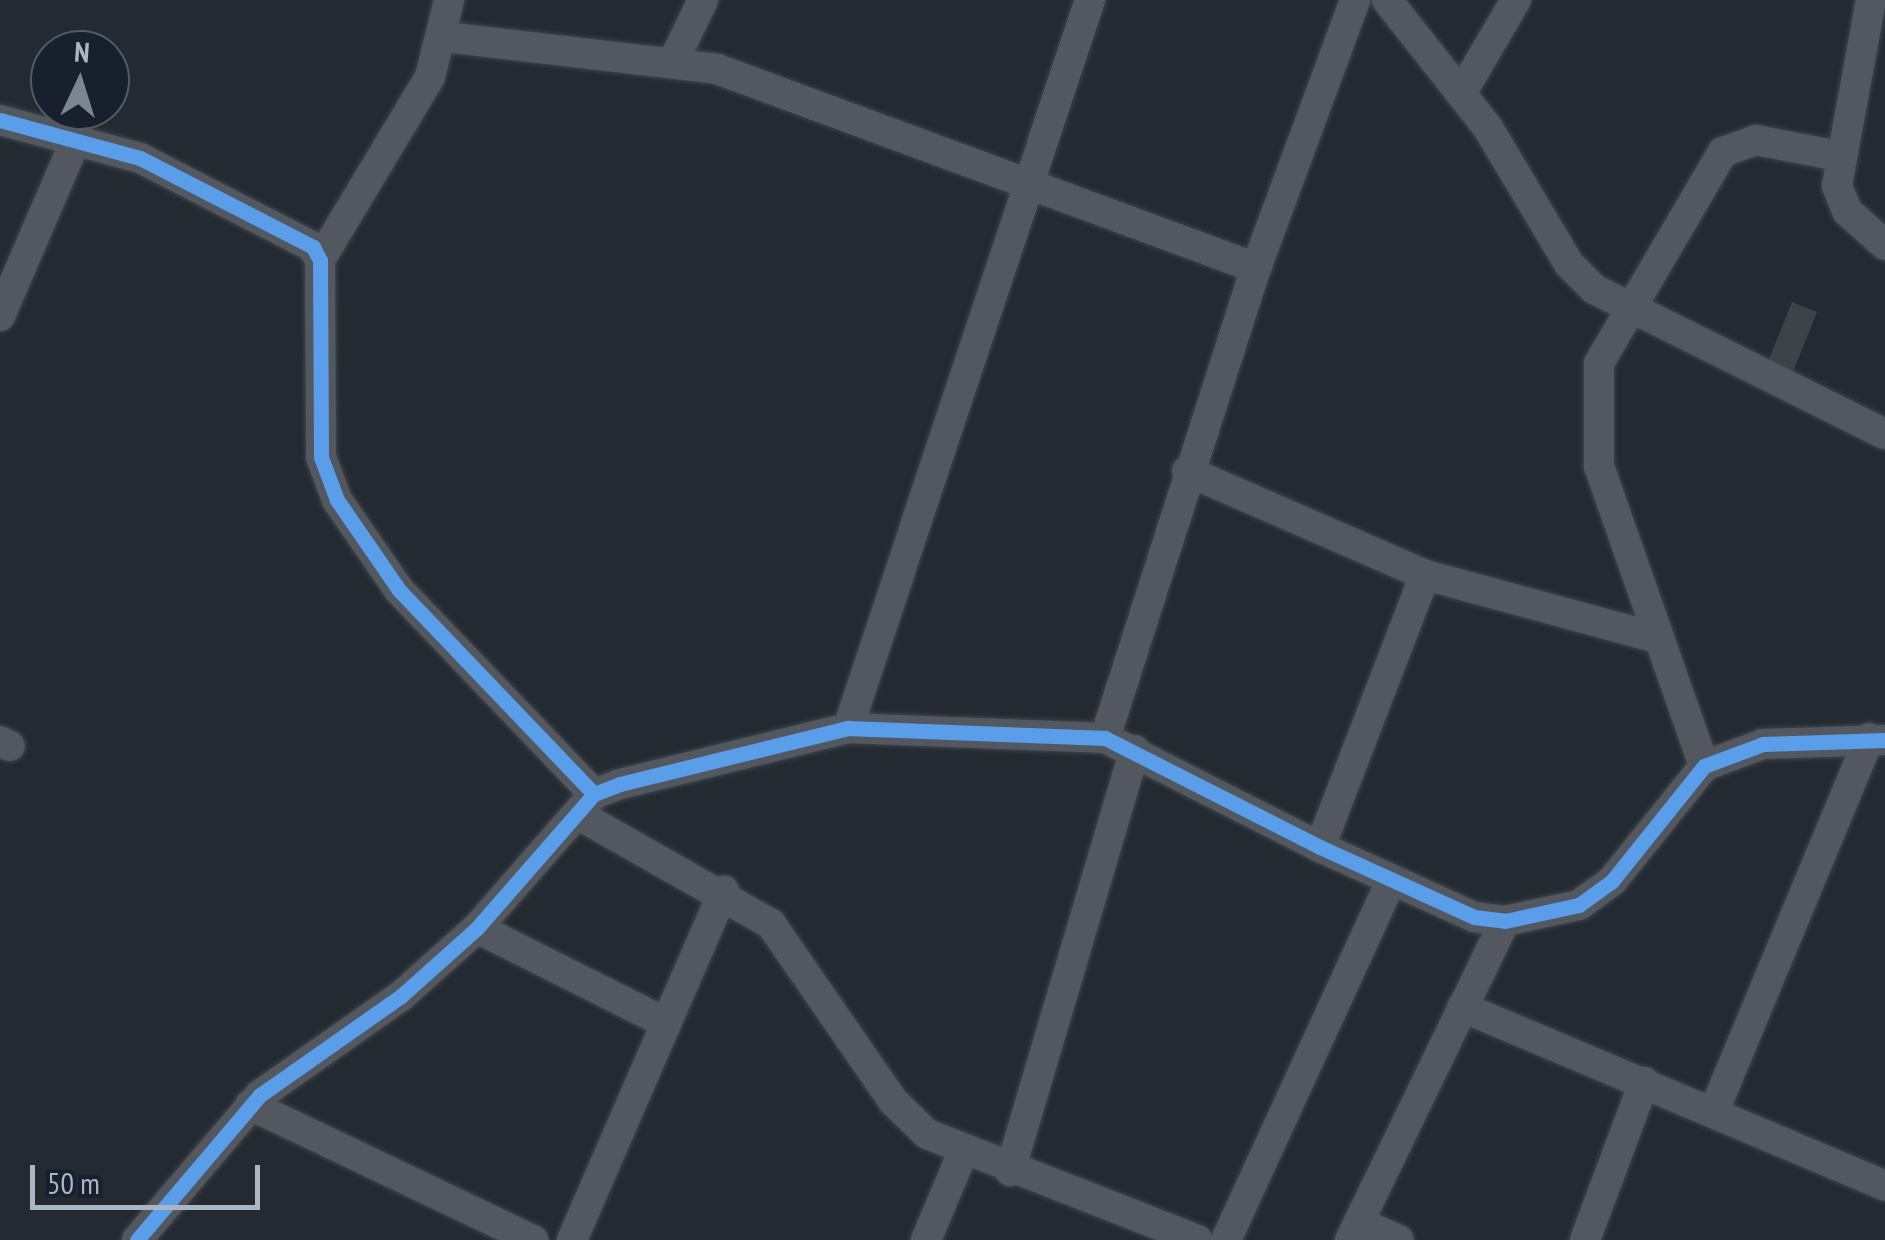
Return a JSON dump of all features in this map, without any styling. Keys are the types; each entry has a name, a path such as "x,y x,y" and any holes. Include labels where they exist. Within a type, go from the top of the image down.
{"street":[{"path":"450,0 446,36 408,120 320,260 321,457 337,500 399,590 587,804 771,924 893,1101 963,1152 1196,1240"},
{"path":"674,60 703,0"},
{"path":"848,728 1024,182 1090,0"},
{"path":"1105,738 1256,268 1355,0"},
{"path":"1387,0 1462,92 1569,264 1629,308 1885,434"},
{"path":"1462,92 1516,0"},
{"path":"1870,0 1839,156 1847,211 1885,245"},
{"path":"446,36 674,60 768,84 1256,268"},
{"path":"0,120 180,177 290,234 320,260"},
{"path":"1704,766 1653,637 1593,429 1599,363 1722,152 1756,140 1839,156"},
{"path":"0,316 75,142"},
{"path":"1188,471 1425,575 1653,637"},
{"path":"1320,847 1425,575"},
{"path":"137,1240 250,1105 477,928 587,804 848,728 1105,738 1320,847 1505,922 1578,905 1612,881 1704,766 1763,744 1877,739 1714,1112"},
{"path":"1010,1171 1135,750"},
{"path":"1226,1240 1392,879"},
{"path":"572,1240 724,891"},
{"path":"1399,1240 1357,1232 1505,922"},
{"path":"477,928 666,1023"},
{"path":"1462,1007 1885,1186"},
{"path":"1586,1240 1644,1082"},
{"path":"250,1105 533,1240"},
{"path":"926,1240 963,1152"}],"building":[{"path":"1792,302 1817,312 1793,371 1768,361"}],"cycle path":[{"path":"0,120 140,158 313,247 320,260 321,457 337,500 399,590 594,794"},
{"path":"137,1240 260,1095 401,996 477,928 594,794 620,784 848,728 1105,738 1320,847 1474,917 1505,921 1579,905 1612,881 1704,766 1763,744 1885,740"}]}
